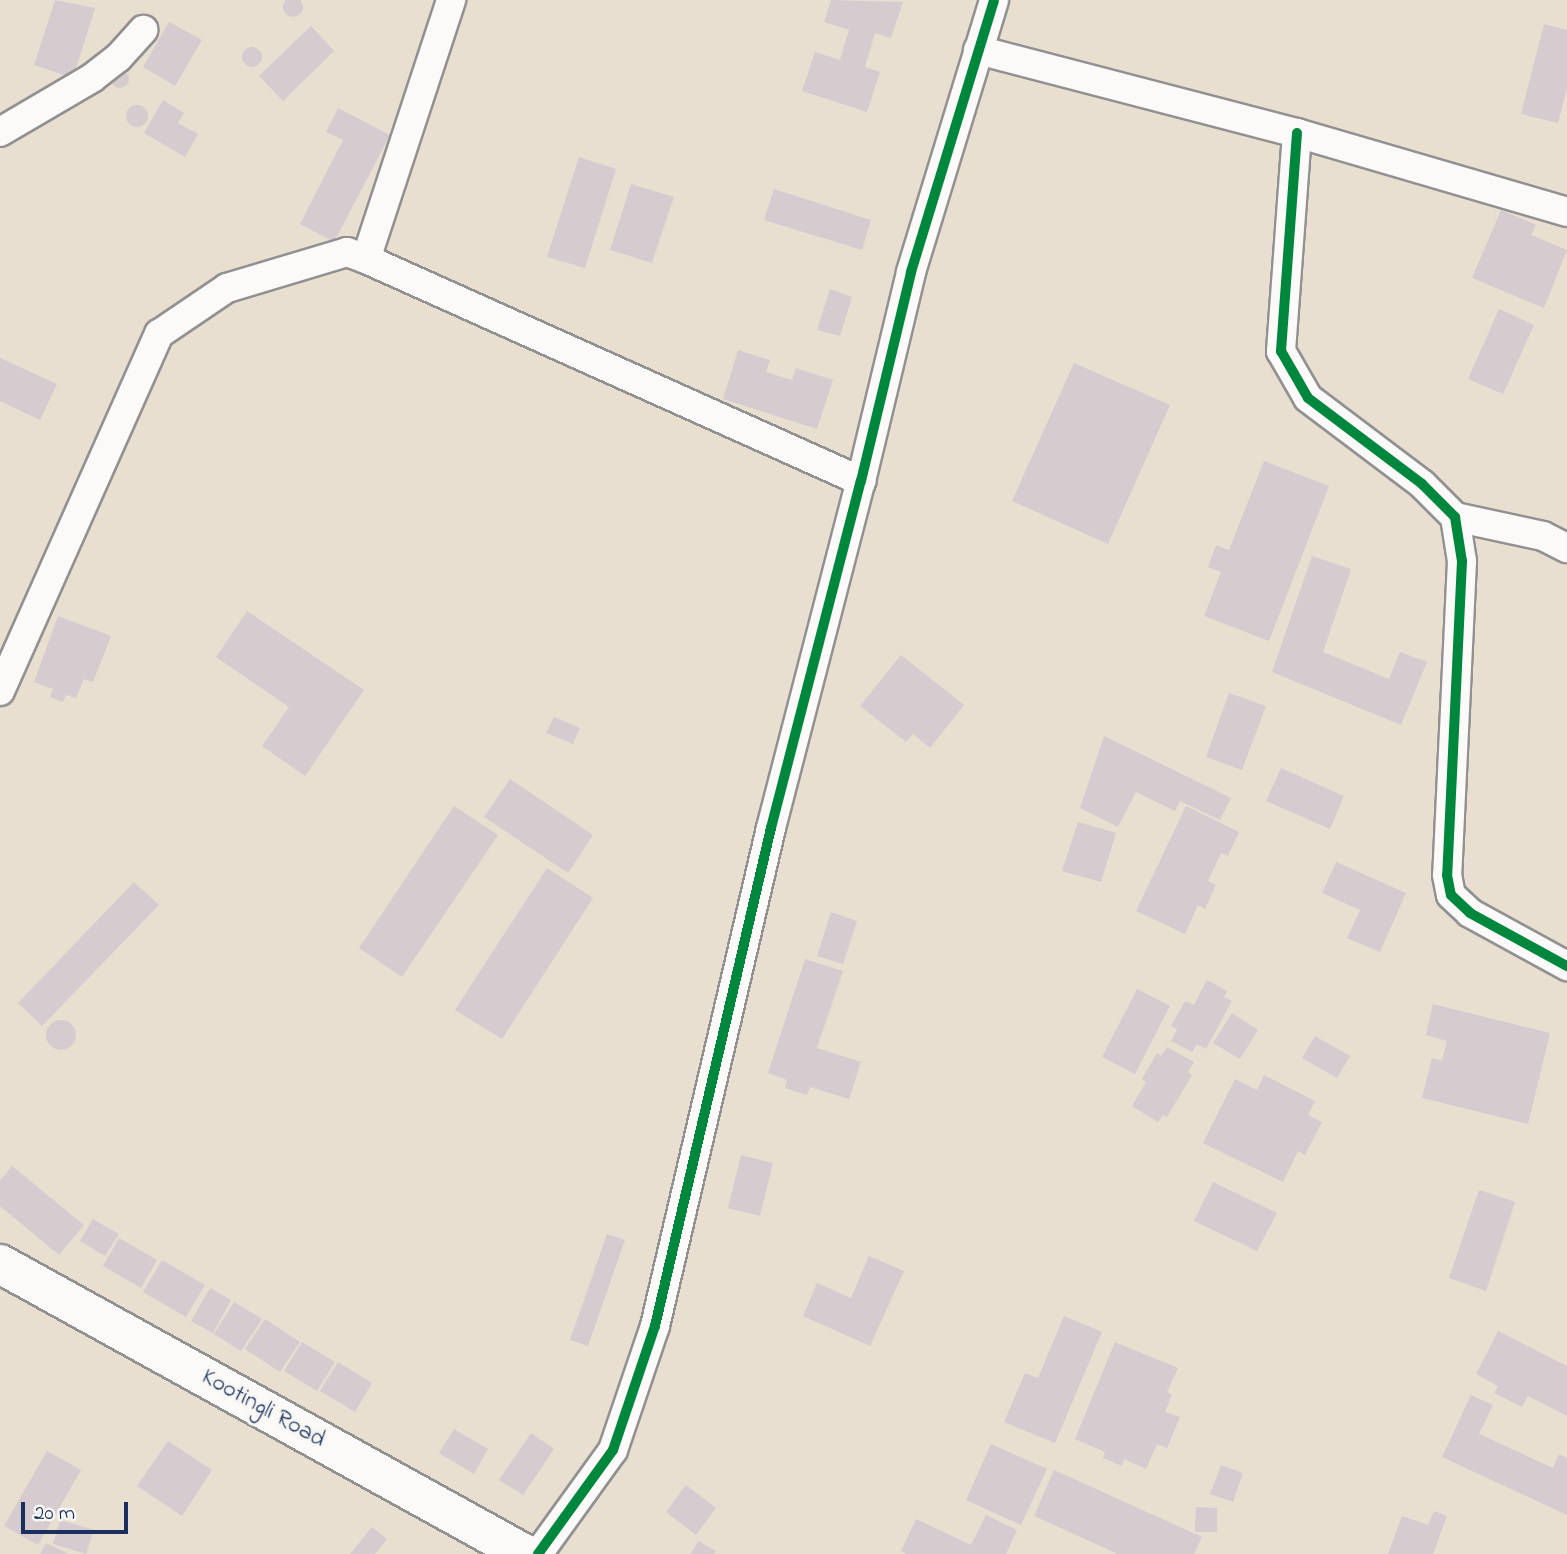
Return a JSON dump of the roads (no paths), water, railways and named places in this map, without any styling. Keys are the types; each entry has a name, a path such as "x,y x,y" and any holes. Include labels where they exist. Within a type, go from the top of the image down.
{"street":[{"path":"366,259 451,0"},
{"path":"538,1554 613,1450 654,1326 771,828 861,481 911,272 994,0"},
{"path":"0,132 92,79 117,58 143,30"},
{"path":"978,50 1297,133 1567,212"},
{"path":"1297,133 1281,351 1308,398 1422,484 1455,517 1543,536 1567,548"},
{"path":"0,691 159,334 227,288 347,252 861,481"},
{"path":"1455,517 1462,561 1447,875 1451,895 1470,914 1567,966"},
{"name":"Kootingli Road","path":"0,1264 525,1554"}]}
